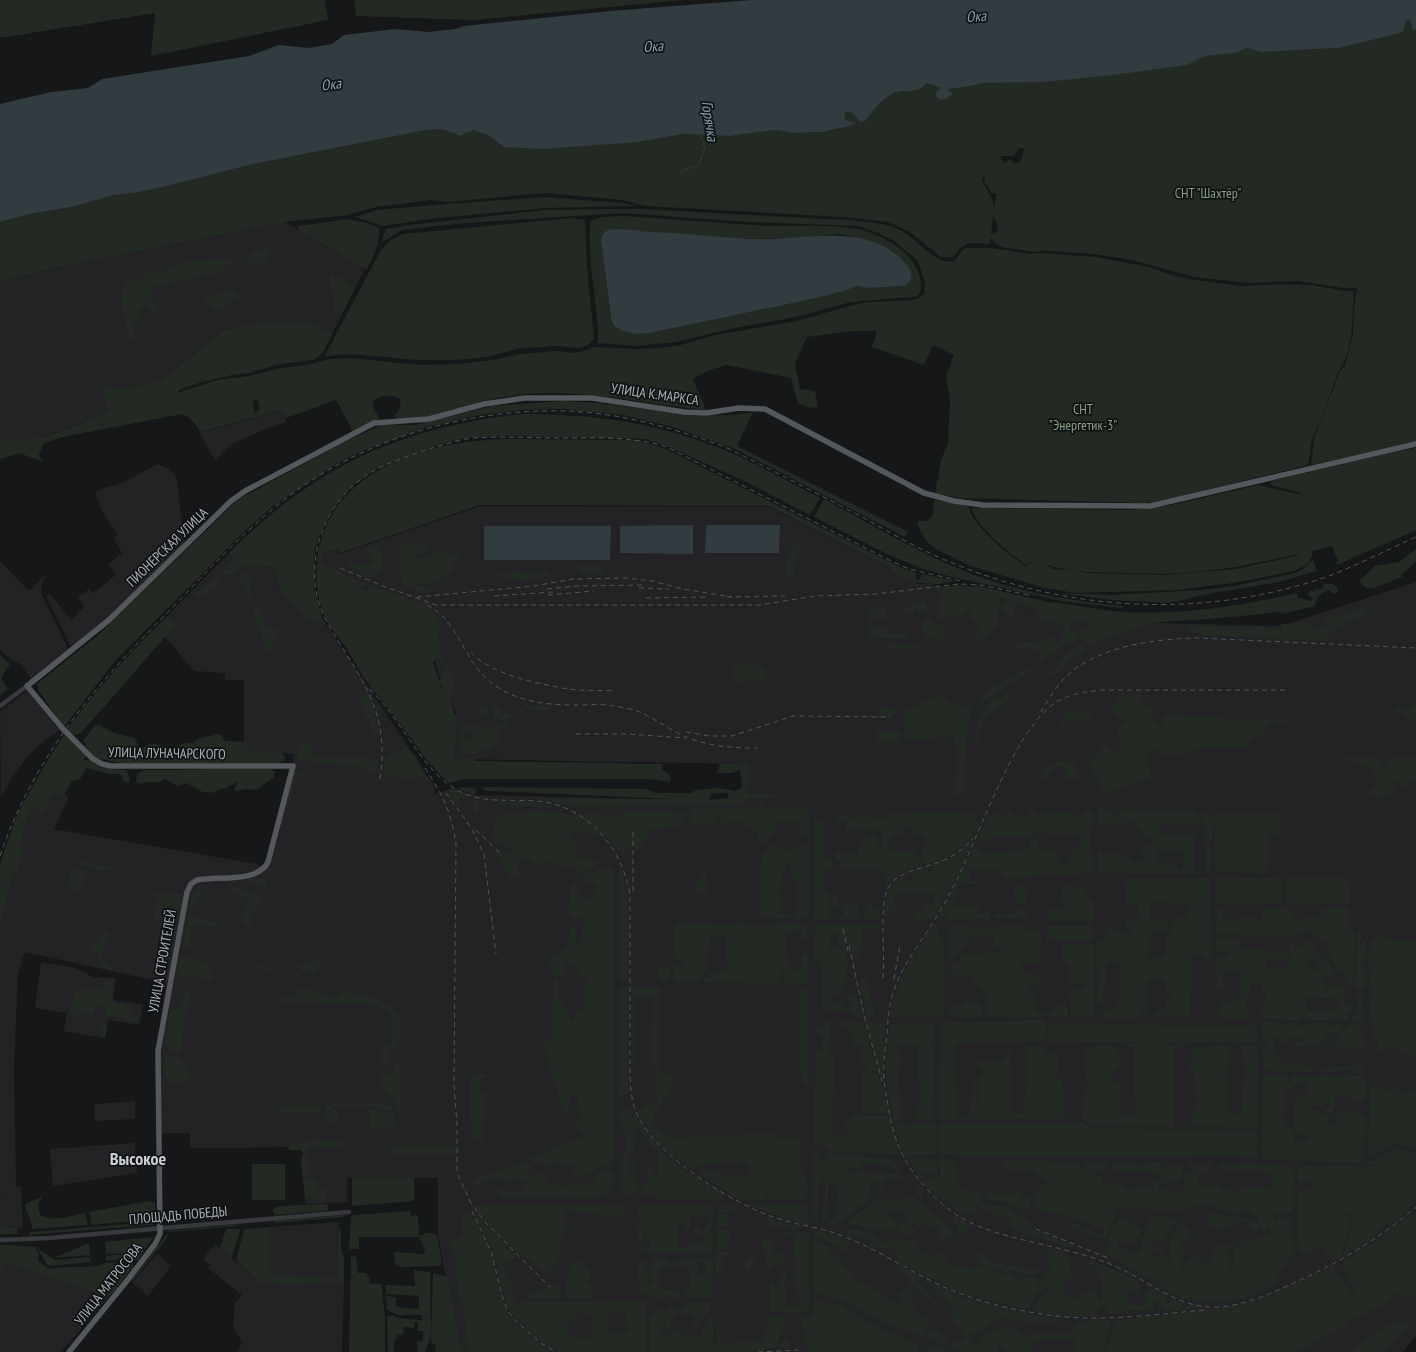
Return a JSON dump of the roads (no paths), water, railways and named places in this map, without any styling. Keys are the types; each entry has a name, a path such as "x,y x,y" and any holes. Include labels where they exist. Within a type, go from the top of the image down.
{"main road":[{"name":"УЛИЦА К.МАРКСА","path":"366,427 384,422 429,419 484,404 525,398 592,398 684,412 706,413 739,408 765,409 924,493 954,501 983,505 1150,506 1416,444"},
{"name":"ПИОНЕРСКАЯ УЛИЦА","path":"27,686 109,620 231,501 245,491 366,427"},
{"name":"УЛИЦА ЛУНАЧАРСКОГО","path":"27,686 64,730 93,759 102,764 111,766 293,766"},
{"name":"УЛИЦА СТРОИТЕЛЕЙ","path":"160,1228 158,1051 187,892 191,884 197,880 252,875 264,870 268,862 293,766"},
{"name":"УЛИЦА МАТРОСОВА","path":"69,1352 155,1244 160,1234 160,1228"}],"street":[{"name":"ПИОНЕРСКАЯ УЛИЦА","path":"0,706 27,686"},
{"name":"ПЛОЩАДЬ ПОБЕДЫ","path":"0,1240 49,1238 349,1212"}],"water":[{"name":"Ока","path":"752,0 1416,0 1416,30 1413,30 1410,19 1406,21 1403,31 1397,34 1339,48 1260,52 1247,48 1236,53 1206,56 1187,65 1045,82 984,83 947,89 953,94 947,99 940,99 936,96 937,91 941,88 927,83 917,90 901,91 888,96 865,121 860,122 853,113 846,112 844,118 848,121 857,122 850,126 823,132 795,133 776,130 730,136 683,134 638,142 543,149 504,147 489,136 474,130 460,136 443,129 426,130 249,165 163,187 134,193 114,195 72,207 30,214 0,222 0,104 51,92 88,88 102,79 249,56 279,45 309,48 332,44 344,35 395,29 428,32 455,29 464,26 610,11"},
{"path":"624,229 754,239 816,236 858,238 877,243 894,253 909,268 912,276 905,286 868,288 856,286 847,290 812,299 650,333 636,334 622,331 614,326 611,318 601,241 603,234 608,230"},
{"path":"693,525 693,554 620,553 620,526"},
{"path":"706,525 780,525 779,553 705,553"},
{"path":"484,526 611,526 610,560 484,560"}],"waterway":[{"name":"Горячка","path":"681,176 683,170 699,165 705,147 700,135"}],"railway":[{"path":"0,856 14,820 30,786 69,724 115,668 215,563 249,530 266,514 303,486 362,452 394,439 461,420 495,415 563,411 604,414 646,422 725,447 864,518 908,543 936,556 981,574 1027,588 1074,598 1121,603 1169,604 1216,601 1264,594 1324,578 1416,537"},
{"path":"380,779 382,743 376,712 355,668 324,616 316,591 315,559 324,527 340,499 351,487 377,469 420,452 460,440 484,437 614,438 654,443 667,447 893,562 909,569 961,581"},
{"path":"340,568 383,586 436,605 760,605 815,596 876,594 959,584 981,585 1033,596"},
{"path":"417,597 534,586 573,579 627,578 652,581 683,589 732,597"},
{"path":"547,589 576,586 645,585"},
{"path":"639,588 669,589"},
{"path":"548,595 594,591"},
{"path":"494,596 553,592"},
{"path":"727,597 785,596"},
{"path":"646,598 707,597"},
{"path":"427,605 438,612 447,621 480,672 489,681 509,694 542,703 565,705 608,705 629,709 640,712 682,735 697,741 727,747 757,748"},
{"path":"1041,712 1062,681 1084,663 1114,650 1148,642 1198,638 1416,648"},
{"path":"471,652 479,660 490,667 530,681 568,689 615,691"},
{"path":"370,689 387,708 421,756 446,783 466,794 486,799 537,801 555,804 586,820 599,832 610,846 619,861 626,878 630,895 630,1076 633,1103 645,1128 659,1145 697,1176 718,1190 758,1211 785,1221 841,1235 864,1245 935,1283 992,1304 1041,1314 1082,1318 1143,1316 1204,1310"},
{"path":"1285,690 1098,690 1060,700 1047,709 1034,723 1022,741 1001,780 951,892 903,969 894,990 889,1012 884,1058 884,1080 888,1106 896,1139 905,1159 921,1183 942,1204 966,1220 994,1232 1094,1258 1123,1270 1177,1299 1205,1307 1229,1306 1254,1300 1303,1279 1370,1242 1416,1207"},
{"path":"686,732 710,736 732,736 793,716 890,717"},
{"path":"576,734 627,734 685,738"},
{"path":"425,768 437,787 449,812 456,844 454,1083 457,1125 457,1173 471,1203 485,1222 550,1287"},
{"path":"446,793 472,829 484,854 496,954"},
{"path":"476,830 501,854"},
{"path":"633,832 633,892"},
{"path":"883,978 883,912 886,893 890,885 895,879 910,871 951,857 973,838"},
{"path":"843,929 848,951"},
{"path":"894,979 900,945"},
{"path":"849,946 865,1019 882,1081"},
{"path":"472,1211 492,1254 507,1310 516,1321 541,1343 556,1352"},
{"path":"1036,1229 1108,1258"},
{"path":"758,1352 799,1350"}],"district":[{"name":"Высокое","path":"138,1158"}],"park label":[{"name":"СНТ \"Шахтёр\"","path":"1208,193"},
{"name":"СНТ \"Энергетик-3\"","path":"1083,418"}]}
